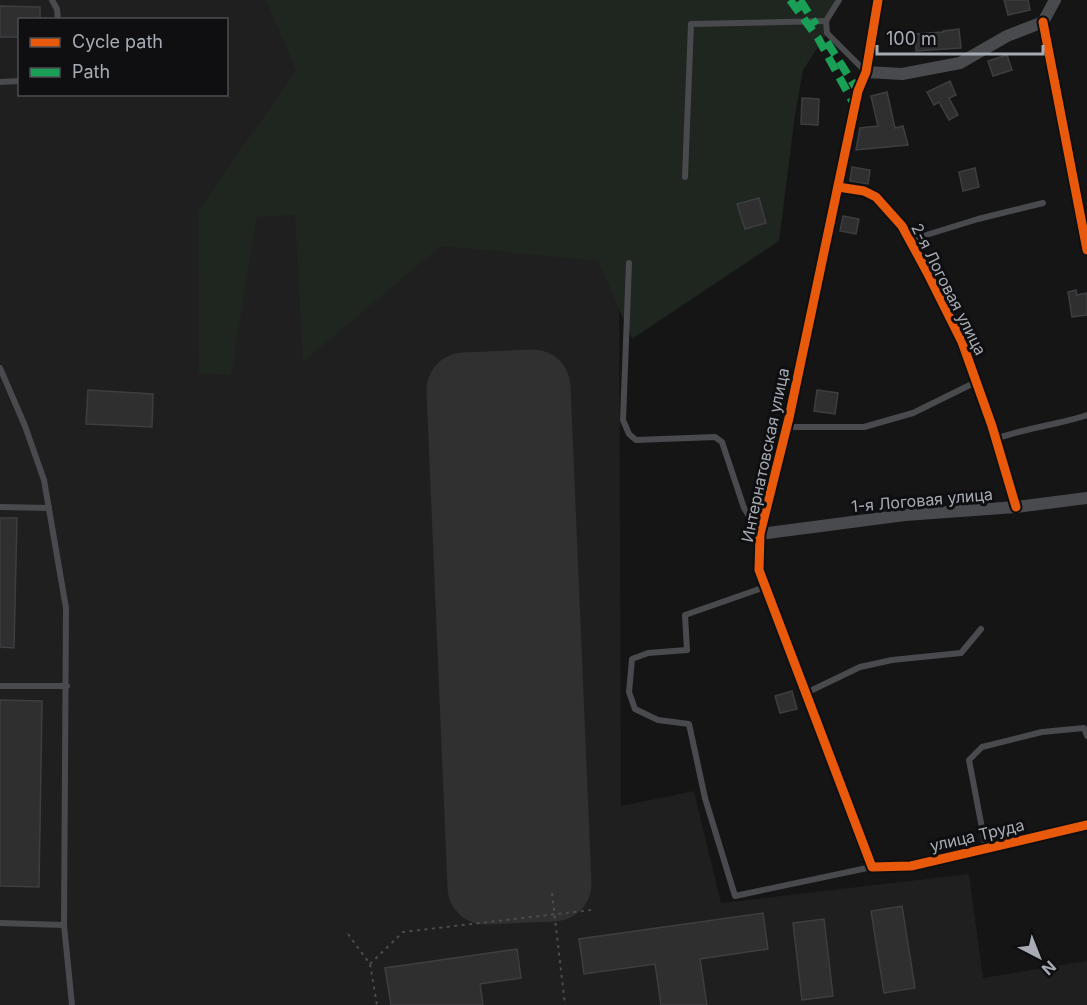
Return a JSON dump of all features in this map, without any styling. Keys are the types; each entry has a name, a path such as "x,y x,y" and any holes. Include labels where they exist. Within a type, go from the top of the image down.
{"street":[{"name":"Интернатовская улица","path":"872,867 759,570 760,534 787,427 858,90 866,72 878,0"},
{"path":"1055,0 1043,22 1087,250"},
{"path":"866,72 902,74 960,63 1007,36 1043,22"},
{"name":"2-я Логовая улица","path":"838,187 864,191 876,197 902,226 962,342 1016,507"},
{"name":"1-я Логовая улица","path":"760,534 905,515 1016,507 1087,498"},
{"name":"улица Труда","path":"872,867 911,866 1087,825"}],"lane":[{"path":"52,0 57,9 58,18"},
{"path":"838,0 826,21 827,33 866,72"},
{"path":"685,177 691,24 826,21"},
{"path":"0,82 18,81"},
{"name":"2-я Логовая улица","path":"909,240 978,219 1044,203"},
{"path":"629,263 623,420 628,434 636,440 716,437 722,442 744,508 760,534"},
{"path":"0,368 25,426 44,480 66,608 64,925 72,1005"},
{"path":"787,427 864,427 913,413 976,382"},
{"path":"995,439 1021,430 1087,415"},
{"path":"0,507 49,508"},
{"path":"765,587 685,615 687,650 648,653 632,659 629,693 635,709 658,720 689,724 705,798 735,896 872,867"},
{"path":"806,693 860,667 892,660 961,653 981,629"},
{"path":"0,686 67,686"},
{"path":"986,849 969,760 982,747 1042,732 1084,728 1087,736"},
{"path":"0,923 64,925"}],"path":[{"path":"552,893 565,1005"},
{"path":"370,964 403,932 591,910"},
{"path":"348,934 370,964 377,1005"}],"shaded area":[{"path":"0,0 618,0 621,806 694,791 721,903 969,874 983,978 1087,961 1087,1005 0,1005"},
{"path":"266,0 835,0 827,33 803,70 779,241 632,339 598,261 441,246 303,362 295,215 257,217 231,375 199,373 198,211 296,70"}],"building":[{"path":"1004,0 1028,0 1030,10 1008,15"},
{"path":"0,6 40,7 40,18 18,18 18,37 0,37"},
{"path":"959,29 961,48 916,51 915,34"},
{"path":"1007,55 1012,70 993,76 988,61"},
{"path":"950,81 956,95 949,98 958,115 949,120 939,102 934,105 927,92"},
{"path":"887,92 895,128 903,126 908,145 856,150 860,128 878,126 871,96"},
{"path":"802,98 819,99 818,125 801,124"},
{"path":"852,167 870,170 868,184 850,181"},
{"path":"975,168 979,187 963,191 959,172"},
{"path":"759,198 766,223 745,229 737,204"},
{"path":"843,216 859,219 856,234 840,231"},
{"path":"1076,290 1077,295 1087,293 1087,315 1072,317 1068,292"},
{"path":"88,390 153,394 152,427 86,424"},
{"path":"817,390 838,393 835,414 814,411"},
{"path":"0,518 17,518 14,648 0,647"},
{"path":"792,691 797,709 780,713 775,696"},
{"path":"0,700 42,701 39,887 0,886"},
{"path":"902,906 915,988 884,993 871,911"},
{"path":"763,913 768,949 700,959 707,1005 661,1005 655,964 584,974 579,939"},
{"path":"824,919 833,996 802,1000 793,923"},
{"path":"517,949 521,978 480,984 483,1005 391,1005 385,968"}],"runway":[{"path":"533,387 554,884 485,887 464,390 533,387"}],"marked path":[{"path":"790,0 818,38 855,106"},
{"path":"800,0 816,25"},
{"path":"827,42 858,91"}],"cycle path":[{"path":"878,0 866,72 858,91 789,418 760,534 759,570 872,867 911,866 1087,825"},
{"path":"1043,22 1087,250"},
{"path":"838,187 864,191 876,197 902,226 962,342 992,426 1016,507"}]}
